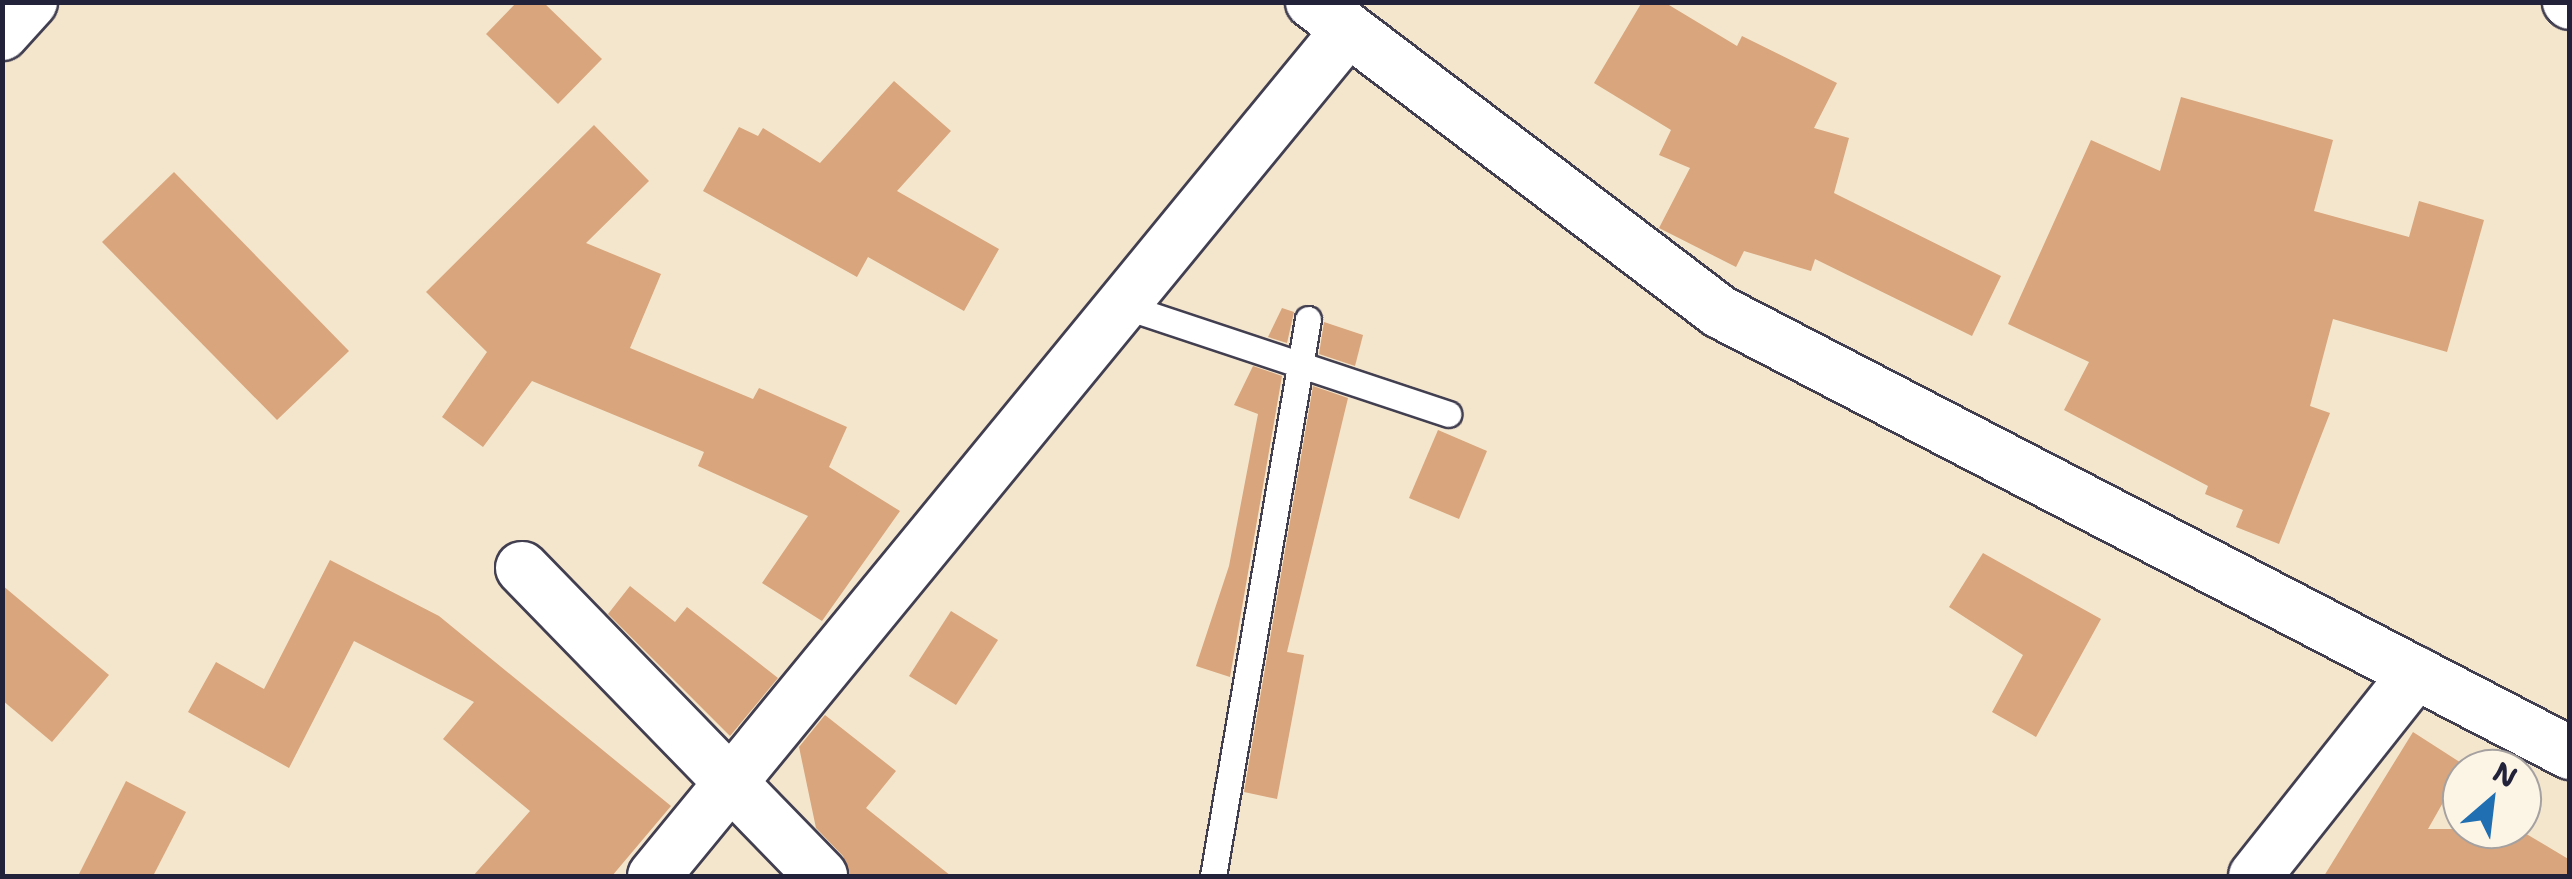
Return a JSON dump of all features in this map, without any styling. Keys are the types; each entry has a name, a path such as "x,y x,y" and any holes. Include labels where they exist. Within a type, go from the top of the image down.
{"street":[{"path":"2,34 31,2"},
{"path":"654,876 1122,305 1330,16 1720,312 2570,752"},
{"path":"522,568 821,876"},
{"path":"2255,876 2416,673"}],"lane":[{"path":"1122,305 1448,414"},
{"path":"1214,876 1308,319"}],"building":[{"path":"517,2 543,2 602,59 558,104 486,34"},
{"path":"1642,2 1664,2 1737,46 1742,36 1837,83 1814,128 1849,138 1834,193 2001,276 1972,336 1815,259 1811,271 1744,251 1736,267 1659,228 1690,168 1659,155 1671,130 1594,83"},
{"path":"894,81 951,131 897,191 999,249 964,311 868,257 857,277 703,191 739,127 758,136 763,128 820,163"},
{"path":"2181,97 2333,140 2314,211 2409,237 2419,201 2484,220 2447,352 2333,319 2310,406 2330,413 2279,544 2236,527 2243,510 2205,494 2208,486 2064,410 2089,362 2008,324 2091,140 2160,171"},
{"path":"594,125 649,181 586,243 661,274 630,348 753,399 759,388 847,427 829,467 900,511 822,621 762,583 808,516 698,466 704,452 532,381 483,447 442,417 487,352 426,292"},
{"path":"174,172 349,351 277,420 102,242"},
{"path":"1282,308 1294,312 1287,343 1268,337"},
{"path":"1324,322 1363,335 1355,366 1319,354"},
{"path":"1253,366 1282,376 1230,677 1196,666 1229,566 1258,414 1234,405"},
{"path":"1313,386 1348,398 1287,652 1304,655 1277,799 1244,792"},
{"path":"1438,430 1487,451 1459,519 1409,498"},
{"path":"1983,553 2101,619 2036,737 1992,712 2023,655 1949,607"},
{"path":"330,560 439,616 671,806 612,876 473,876 530,811 443,739 474,702 354,641 289,768 188,712 216,662 264,689"},
{"path":"2,585 109,675 52,742 2,700"},
{"path":"630,586 675,622 687,607 778,678 730,736 608,614"},
{"path":"951,611 998,640 956,705 909,676"},
{"path":"825,715 896,771 866,808 951,876 850,876 843,856 816,828 799,747"},
{"path":"2413,732 2442,751 2442,804 2428,829 2442,829 2442,849 2542,849 2542,843 2570,860 2570,876 2324,876"},
{"path":"126,781 186,812 153,876 78,876"}]}
